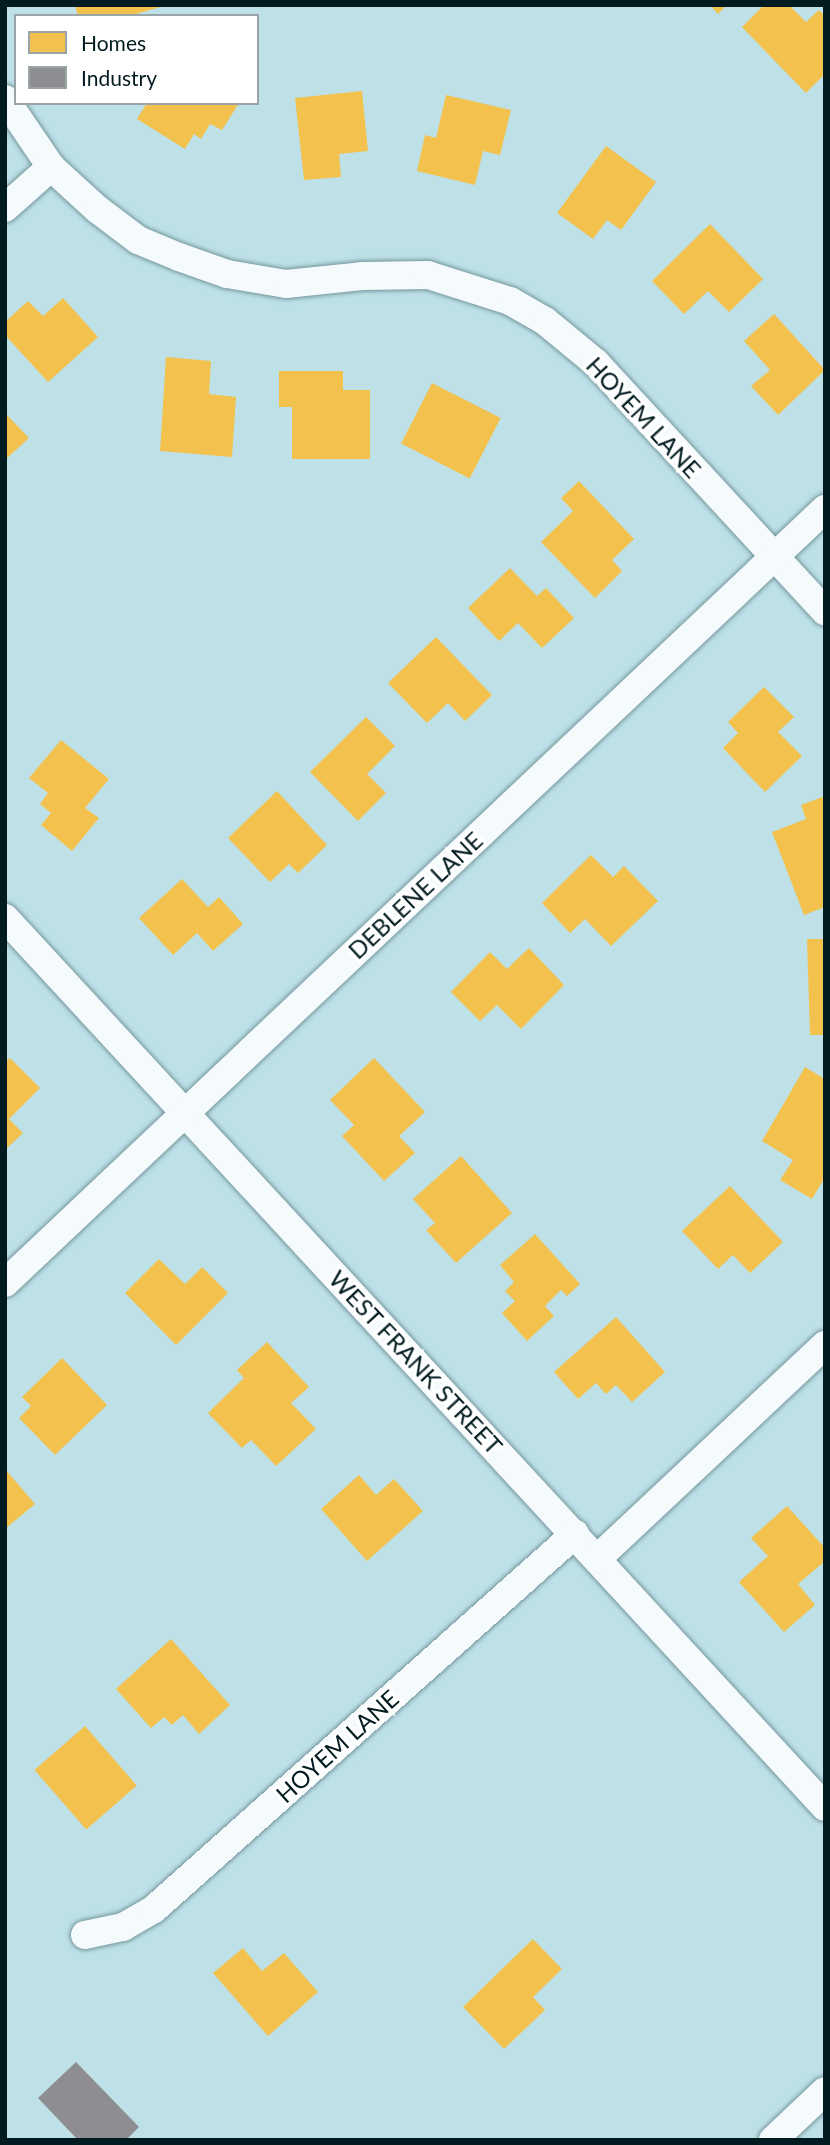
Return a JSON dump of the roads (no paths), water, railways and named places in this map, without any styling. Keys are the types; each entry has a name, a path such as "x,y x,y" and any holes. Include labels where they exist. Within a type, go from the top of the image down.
{"street":[{"path":"5,99 51,167 5,208"},
{"name":"HOYEM LANE","path":"51,167 138,240 227,274 286,284 362,276 428,275 510,301 576,346 825,611"},
{"name":"DEBLENE LANE","path":"5,1283 825,509"},
{"name":"WEST FRANK STREET","path":"5,918 825,1807"},
{"path":"598,1558 825,1345"},
{"name":"HOYEM LANE","path":"85,1935 123,1927 154,1909 575,1534"},
{"path":"774,2140 825,2091"}]}
